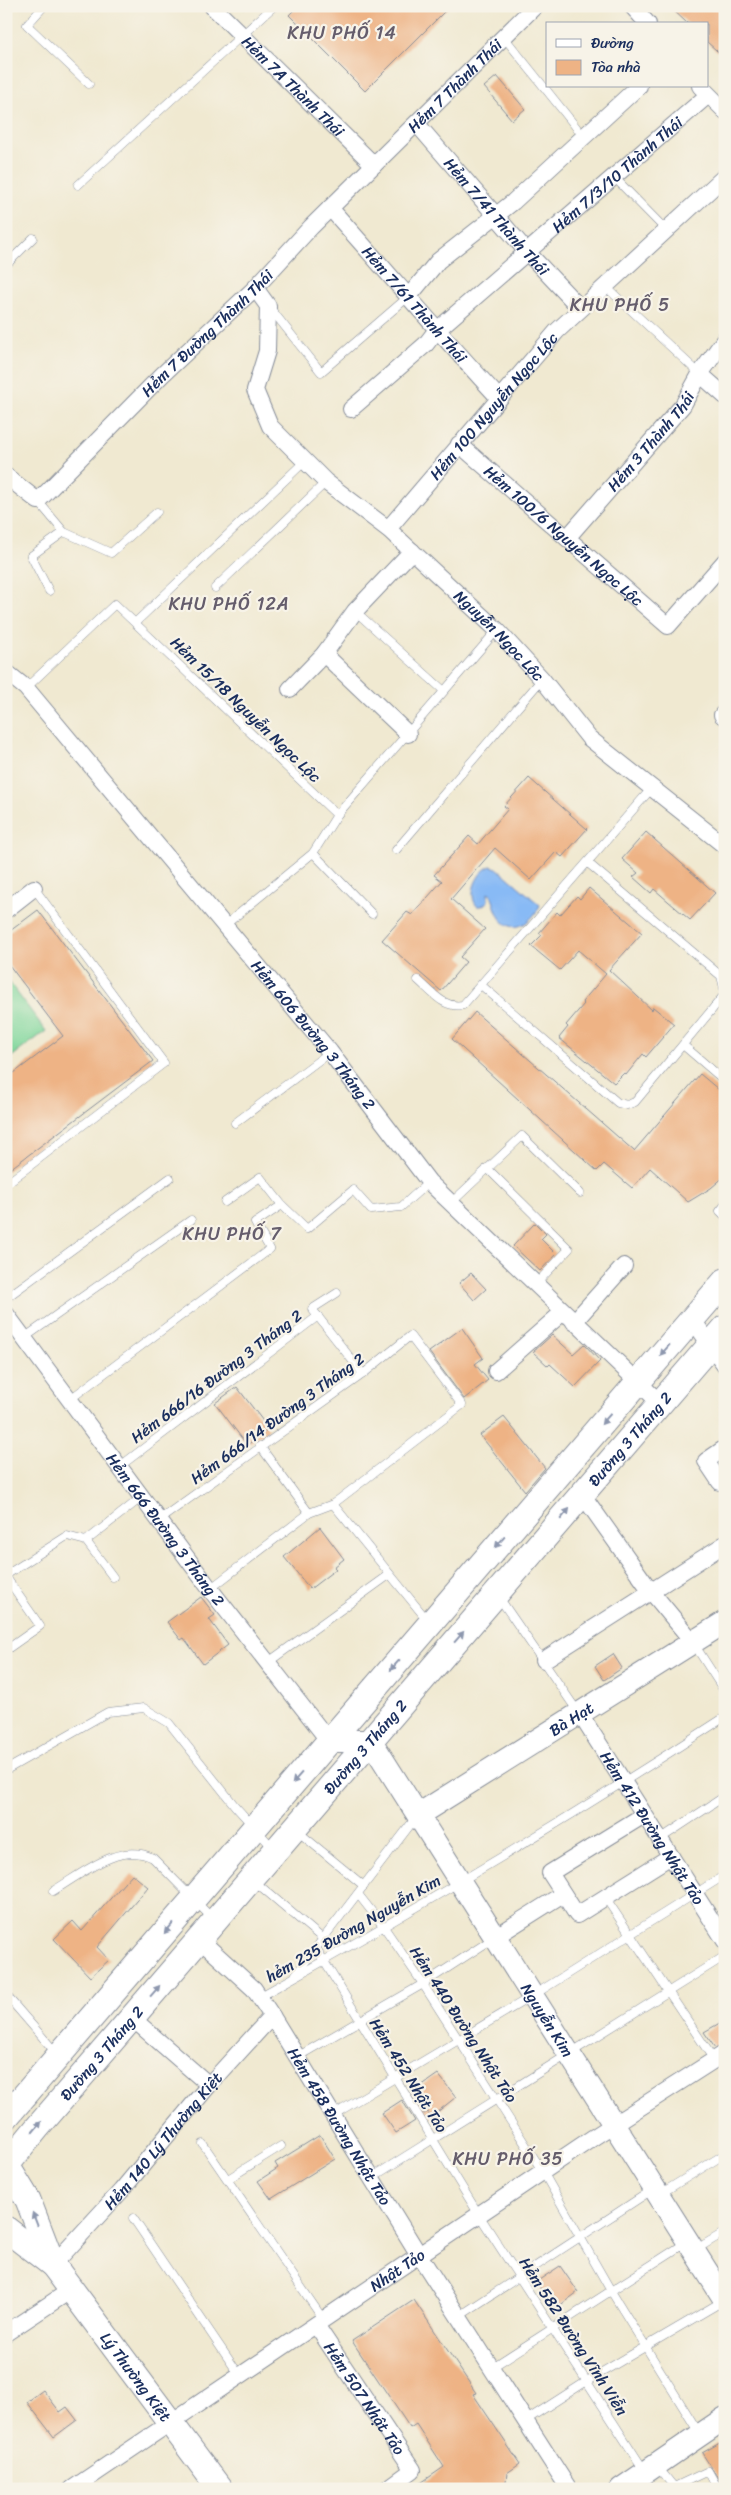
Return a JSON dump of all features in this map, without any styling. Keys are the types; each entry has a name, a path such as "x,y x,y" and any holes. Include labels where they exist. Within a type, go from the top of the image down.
{"main road":[{"name":"Đường 3 Tháng 2","path":"6,2117 725,1281"},
{"name":"Đường 3 Tháng 2","path":"6,2165 718,1336"},
{"path":"6,2091 43,2074"},
{"name":"Lý Thường Kiệt","path":"6,2165 28,2200 52,2265 220,2489"},
{"name":"Lý Thường Kiệt","path":"9,2234 52,2265"}],"street":[{"name":"Hẻm 7A Thành Thái","path":"212,6 374,165"},
{"name":"Hẻm 7 Thành Thái","path":"374,165 535,6"},
{"path":"632,6 646,22"},
{"path":"410,296 438,261 495,216 636,88"},
{"path":"703,91 725,111"},
{"name":"Hẻm 7/3/10 Thành Thái","path":"351,409 426,344 436,331 614,178 703,91"},
{"name":"Hẻm 7/41 Thành Thái","path":"417,124 495,216 580,308"},
{"name":"Hẻm 7 Đường Thành Thái","path":"38,501 162,375 255,288 330,208 374,165"},
{"name":"Hẻm 100 Nguyễn Ngọc Lộc","path":"388,529 557,331 725,176"},
{"name":"Hẻm 7/61 Thành Thái","path":"330,208 410,296 436,331 499,398"},
{"path":"255,288 268,306"},
{"name":"Nguyễn Ngọc Lộc","path":"268,306 267,351 255,390 270,426 326,482 388,529 497,630 542,679 589,738 725,846"},
{"name":"Hẻm 3 Thành Thái","path":"567,538 682,405 700,374 725,339"},
{"path":"700,374 725,396"},
{"name":"Hẻm 100/6 Nguyễn Ngọc Lộc","path":"460,444 668,626 725,561"},
{"path":"6,476 38,501"},
{"path":"290,690 324,654 355,611 412,551"},
{"path":"324,654 408,734"},
{"name":"Hẻm 606 Đường 3 Tháng 2","path":"6,672 26,688 330,1052 429,1182 660,1403"},
{"path":"725,712 722,715 725,717"},
{"path":"6,910 34,888"},
{"path":"496,1371 568,1317 624,1266"},
{"name":"Hẻm 666 Đường 3 Tháng 2","path":"6,1314 210,1589 329,1741"},
{"path":"692,1319 718,1336 725,1365"},
{"path":"720,1482 706,1461 725,1448"},
{"path":"582,1494 650,1590 693,1642"},
{"path":"544,1660 650,1590 725,1544"},
{"name":"Bà Hạt","path":"418,1815 725,1622"},
{"name":"Hẻm 412 Đường Nhật Tảo","path":"580,1714 725,1941"},
{"path":"329,1741 371,1741"},
{"name":"Nguyễn Kim","path":"371,1741 725,2300"},
{"path":"644,1815 550,1872 563,1894 577,1915 671,1856"},
{"path":"495,1937 563,1894"},
{"name":"Hẻm 458 Đường Nhật Tảo","path":"199,1939 254,1989 419,2255 569,2489"},
{"name":"Hẻm 140 Lý Thường Kiệt","path":"52,2265 138,2172 209,2085 272,2016"},
{"path":"132,2018 209,2085"},
{"name":"Nhật Tảo","path":"72,2489 543,2172 719,2057"},
{"path":"6,2334 71,2290"},
{"name":"Hẻm 507 Nhật Tảo","path":"319,2322 413,2470 388,2489"},
{"path":"620,2489 725,2418"}],"lane":[{"path":"44,6 26,26 89,84"},
{"path":"78,185 274,6"},
{"path":"504,37 584,137"},
{"path":"614,178 666,230"},
{"path":"6,265 33,238"},
{"path":"605,286 700,374"},
{"path":"268,306 322,372 410,296"},
{"path":"136,622 304,462"},
{"path":"215,588 326,482"},
{"path":"38,501 64,532 111,553 157,512"},
{"path":"49,591 31,556 64,532"},
{"name":"Hẻm 15/18 Nguyễn Ngọc Lộc","path":"26,688 115,604 337,815"},
{"path":"355,611 443,690"},
{"path":"224,926 313,853 337,815 408,734 443,690 497,630"},
{"path":"396,850 542,679"},
{"path":"418,980 444,1004 453,1007 463,1005 651,789"},
{"path":"313,853 372,914"},
{"path":"481,985 618,1103 627,1105 636,1102 725,993 721,976 588,863"},
{"path":"6,1184 164,1064 34,888"},
{"path":"683,1045 725,1081"},
{"path":"234,1123 330,1052"},
{"path":"450,1204 522,1136 580,1193"},
{"path":"488,1168 569,1249 535,1285"},
{"path":"225,1202 260,1177 282,1205 307,1229 353,1190 371,1210 401,1207 429,1182"},
{"path":"6,1298 170,1178"},
{"path":"69,1400 270,1249 255,1223 282,1205"},
{"path":"725,1205 720,1211 725,1216"},
{"path":"24,1338 191,1220"},
{"path":"318,1316 312,1309 337,1293"},
{"name":"Hẻm 666/16 Đường 3 Tháng 2","path":"119,1466 318,1316 363,1374"},
{"name":"Hẻm 666/14 Đường 3 Tháng 2","path":"159,1520 363,1374 410,1336 462,1405 333,1504"},
{"path":"260,1446 309,1513"},
{"path":"86,1541 142,1497"},
{"path":"210,1589 309,1513 333,1504 430,1624"},
{"path":"6,1650 40,1626 6,1576 66,1536 86,1541 114,1577"},
{"path":"267,1663 389,1575"},
{"path":"496,1595 544,1660 580,1714"},
{"path":"693,1642 725,1692"},
{"path":"6,1770 108,1712 144,1708 169,1723 254,1828 275,1851"},
{"name":"hẻm 235 Đường Nguyễn Kim","path":"259,1997 460,1882 624,1783 725,1717"},
{"path":"660,1839 725,1796"},
{"path":"294,1977 418,1815"},
{"path":"295,1828 364,1886"},
{"path":"53,1891 109,1858 130,1852 143,1853 153,1858 215,1921"},
{"path":"333,2115 532,1996 696,1895 725,1875"},
{"path":"251,1879 323,1939"},
{"name":"Hẻm 440 Đường Nhật Tảo","path":"358,1894 384,1927 423,1984 543,2172 645,2348 700,2434"},
{"path":"605,1897 667,1991 719,2057"},
{"path":"297,2057 423,1984 495,1937"},
{"name":"Hẻm 452 Nhật Tảo","path":"316,1948 479,2215"},
{"path":"371,2178 432,2138 570,2055 667,1991 725,1956"},
{"path":"6,1994 59,2055"},
{"path":"203,2144 228,2179 319,2322"},
{"path":"228,2179 281,2146"},
{"path":"458,2316 581,2236 725,2154"},
{"name":"Hẻm 582 Đường Vĩnh Viễn","path":"479,2215 586,2381 651,2468 674,2487 687,2486"},
{"path":"133,2218 240,2376"},
{"path":"491,2368 611,2291 691,2246 725,2232"},
{"path":"525,2421 586,2381 725,2300"},
{"path":"687,2486 708,2471 718,2489"}],"green space":[{"path":"6,978 46,1031 6,1061"}],"water":[{"path":"491,866 497,868 540,905 533,916 523,925 511,926 505,924 499,916 491,895 488,893 488,901 482,906 477,906 474,901 473,890 475,884 482,873"}],"building":[{"path":"298,6 450,6 365,91 289,15"},
{"path":"669,6 725,6 725,58 708,43 708,22 686,22"},
{"path":"497,76 525,109 512,120 484,87"},
{"path":"529,778 587,829 562,857 556,852 531,880 495,848 451,899 485,929 460,957 466,962 441,991 382,940 407,912 412,915 442,881 434,875 469,836 478,844 508,809 504,806"},
{"path":"646,832 715,893 690,920 654,889 651,893 633,877 638,873 622,859"},
{"path":"589,888 642,933 609,970 652,1010 653,1007 674,1024 646,1057 643,1054 626,1075 624,1073 614,1083 559,1038 568,1027 566,1025 584,1004 582,1002 606,974 578,950 560,970 531,946 542,935 539,933 557,912 560,915 577,896 580,899"},
{"path":"38,910 153,1061 6,1172 6,1079 63,1036 6,961 6,934"},
{"path":"475,1012 634,1151 700,1074 725,1095 725,1176 711,1188 688,1202 650,1168 632,1188 604,1164 597,1171 452,1039"},
{"path":"535,1223 546,1234 541,1239 556,1254 540,1271 513,1246"},
{"path":"471,1273 486,1289 474,1300 459,1283"},
{"path":"462,1328 483,1358 475,1364 488,1380 464,1399 429,1352"},
{"path":"552,1335 573,1354 584,1344 600,1361 575,1387 550,1364 548,1366 533,1352"},
{"path":"237,1387 269,1429 247,1445 215,1403"},
{"path":"504,1417 545,1468 525,1491 480,1435"},
{"path":"320,1527 344,1559 334,1567 336,1569 310,1589 284,1557"},
{"path":"201,1597 215,1615 209,1619 228,1645 203,1664 184,1638 181,1640 167,1622"},
{"path":"613,1654 622,1668 604,1680 595,1666"},
{"path":"132,1874 148,1887 97,1947 109,1960 90,1977 54,1939 73,1921 82,1931"},
{"path":"725,2020 725,2043 715,2048 704,2032"},
{"path":"438,2074 456,2097 431,2117 427,2112 424,2114 411,2093"},
{"path":"402,2100 415,2121 396,2133 382,2113"},
{"path":"320,2135 335,2159 271,2199 258,2181 278,2168 275,2163"},
{"path":"560,2266 578,2292 555,2309 536,2282"},
{"path":"414,2300 476,2393 473,2394 520,2464 507,2473 505,2489 412,2489 444,2467 416,2424 410,2428 352,2341"},
{"path":"43,2390 60,2412 67,2407 77,2420 54,2437 27,2402"},
{"path":"725,2440 725,2489 702,2453"}],"district":[{"name":"KHU PHỐ 14","path":"342,33"},
{"name":"KHU PHỐ 5","path":"620,305"},
{"name":"KHU PHỐ 12A","path":"229,604"},
{"name":"KHU PHỐ 7","path":"232,1234"},
{"name":"KHU PHỐ 35","path":"508,2159"}]}
